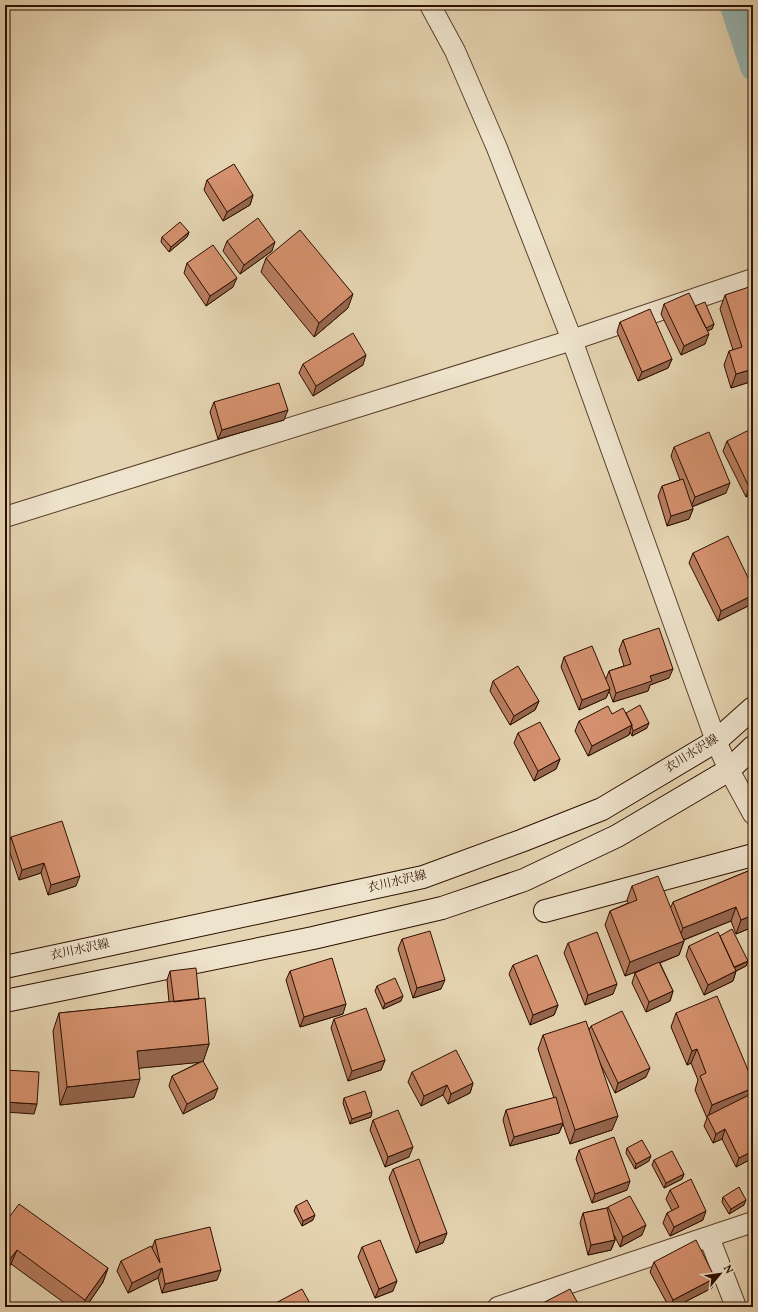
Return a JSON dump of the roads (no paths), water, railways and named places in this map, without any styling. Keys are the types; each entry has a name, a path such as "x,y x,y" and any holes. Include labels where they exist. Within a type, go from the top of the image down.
{"main road":[{"name":"衣川水沢線","path":"5,967 422,877 522,841 602,809 716,741 753,708"},
{"path":"5,1001 313,938 442,908 524,880 617,836 729,770 753,747"},
{"path":"545,911 753,855"}],"street":[{"path":"430,5 455,52 497,148 572,340 716,741 729,770 753,814"},
{"path":"5,517 572,340 753,279"},
{"path":"498,1307 753,1222"},
{"path":"710,1237 736,1307"}],"waterway":[{"path":"732,5 753,68"}]}
